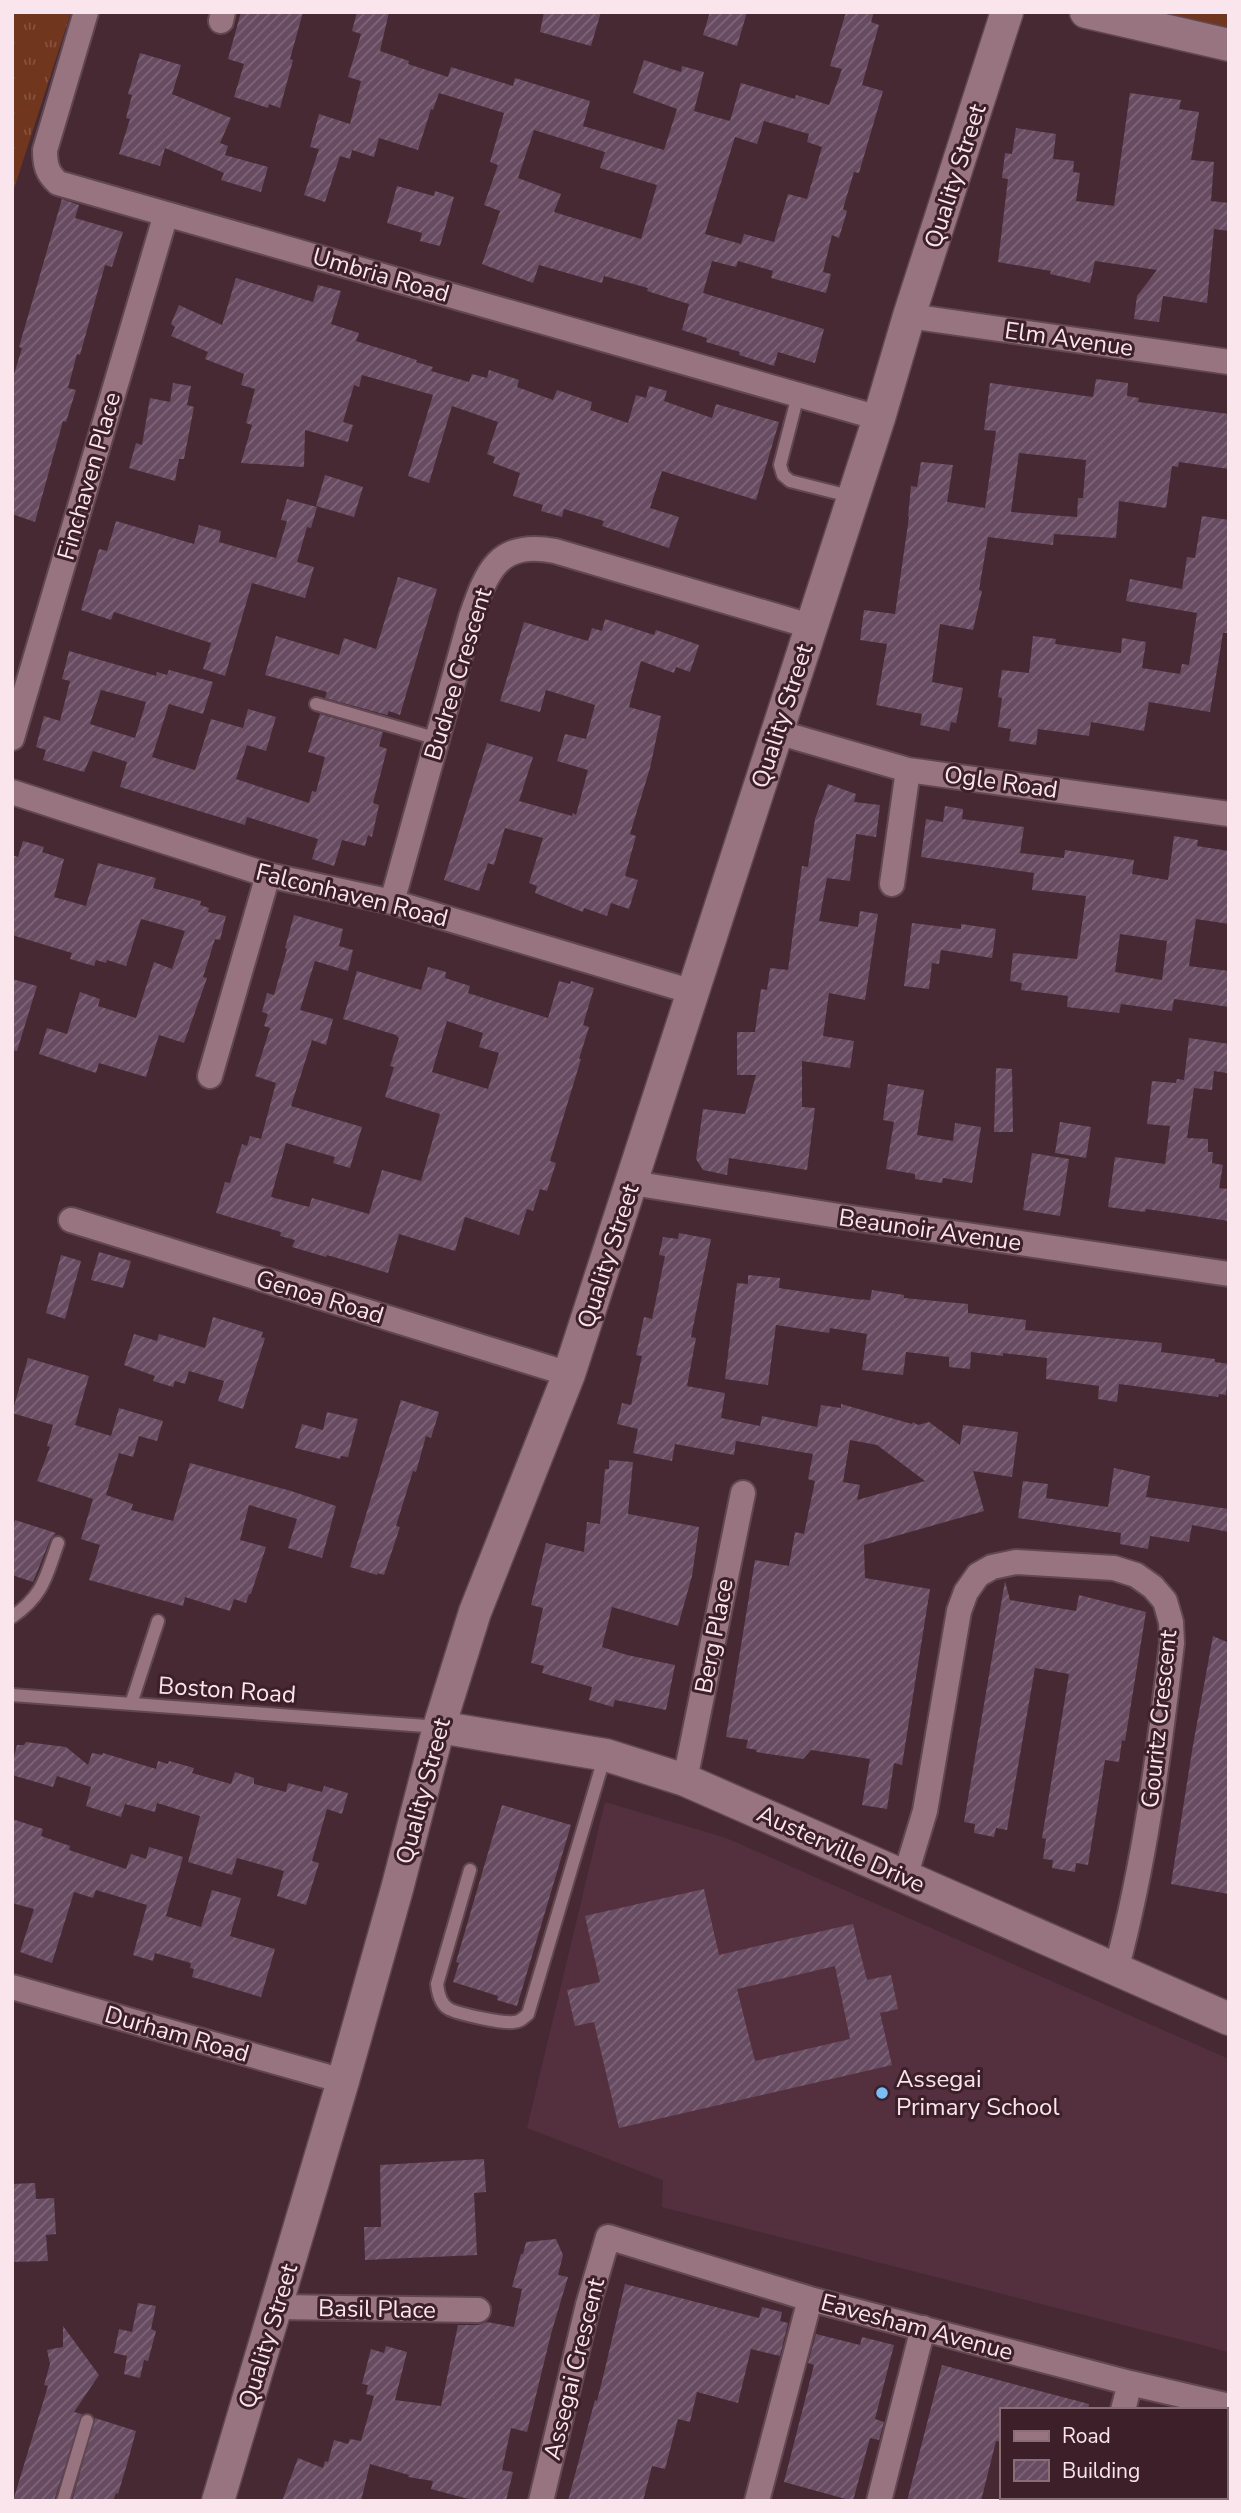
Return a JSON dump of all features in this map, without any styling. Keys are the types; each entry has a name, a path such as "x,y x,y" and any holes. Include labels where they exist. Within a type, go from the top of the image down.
{"street":[{"name":"Umbria Road","path":"86,12 45,150 45,165 50,176 58,183 879,418"},
{"name":"Quality Street","path":"218,2501 343,2081 439,1727 475,1612 569,1374 879,418 1007,12"},
{"path":"1086,12 1229,45"},
{"name":"Finchaven Place","path":"12,738 166,214"},
{"name":"Elm Avenue","path":"909,316 1229,362"},
{"name":"Budree Crescent","path":"393,902 471,617 483,584 503,557 534,547 555,551 810,626"},
{"name":"Ogle Road","path":"777,732 908,769 1229,814"},
{"path":"892,884 908,769"},
{"name":"Falconhaven Road","path":"12,792 268,875 393,902 693,992"},
{"path":"211,1076 268,875"},
{"name":"Beaunoir Avenue","path":"632,1183 1229,1274"},
{"name":"Genoa Road","path":"71,1220 569,1374"},
{"name":"Berg Place","path":"685,1780 743,1493"},
{"name":"Gouritz Crescent","path":"905,1877 925,1811 959,1611 966,1592 978,1576 992,1567 1016,1562 1114,1568 1136,1575 1153,1587 1165,1601 1171,1622 1172,1643 1156,1775 1130,1920 1116,1970"},
{"name":"Austerville Drive","path":"439,1727 606,1755 685,1780 1229,2020"},
{"name":"Durham Road","path":"12,1987 343,2081"},
{"name":"Eavesham Avenue","path":"608,2237 810,2299 1129,2384 1229,2406"},
{"name":"Assegai Crescent","path":"541,2501 588,2305 608,2237"},
{"path":"757,2501 810,2299"},
{"name":"Basil Place","path":"277,2307 478,2310"},
{"path":"879,2501 923,2328"},
{"path":"1123,2408 1129,2384"}],"lane":[{"path":"798,395 780,465 783,475 790,481 853,497"},
{"path":"316,704 438,739"},
{"path":"12,1617 31,1604 41,1590 58,1543"},
{"path":"131,1704 158,1621"},
{"name":"Boston Road","path":"12,1695 439,1727"},
{"path":"470,1870 437,1984 439,1994 449,2008 494,2021 520,2021 528,2014 606,1755"},
{"path":"63,2501 87,2421"}],"shaded area":[{"name":"Assegai Primary School","path":"605,1802 726,1838 1229,2059 1229,2352 662,2207 663,2180 527,2128"}],"green space":[{"path":"12,12 71,12 12,195"},
{"path":"1093,12 1229,12 1229,42"}],"building":[{"path":"241,12 303,12 280,108 269,104 268,108 234,97 244,64 228,59"},
{"path":"357,12 389,12 380,51 409,61 408,64 448,77 451,67 513,86 515,78 590,101 583,126 664,150 677,109 633,93 644,60 681,72 682,66 704,72 694,111 730,121 741,83 795,99 796,95 829,105 842,69 830,66 846,12 874,12 871,22 879,25 862,85 883,91 859,173 854,172 843,209 847,211 839,238 832,235 823,272 831,274 826,293 771,278 773,271 738,261 736,267 712,261 703,293 824,329 815,363 778,352 774,366 706,342 707,338 682,330 689,304 647,291 648,288 604,276 602,283 539,265 533,283 482,264 500,211 484,205 498,165 490,162 504,113 439,93 418,150 379,138 374,157 352,150 350,159 340,156 325,202 304,195 319,149 310,147 319,114 350,124 361,81 348,77 361,34 352,31","holes":["764,121 809,134 807,142 822,147 807,199 788,194 774,242 744,234 741,244 705,234 735,137 757,144","534,130 605,152 600,168 657,185 641,239 554,212 561,194 518,178"]},
{"path":"544,12 601,12 591,46 540,32"},
{"path":"710,12 747,12 737,46 703,35"},
{"path":"140,53 181,65 172,94 231,118 220,143 228,146 225,155 268,167 261,192 221,180 224,173 165,148 160,166 119,154 130,119 126,118 132,95 128,94"},
{"path":"1130,93 1181,100 1179,109 1199,112 1191,160 1214,162 1211,201 1229,203 1229,231 1214,229 1207,303 1163,296 1159,322 1134,319 1137,296 1157,270 1095,261 1090,283 1050,274 1051,271 998,262 1008,179 1002,178 1005,153 1012,154 1016,128 1056,134 1053,159 1074,161 1073,172 1080,173 1076,201 1114,206"},
{"path":"397,186 434,196 435,191 454,197 440,246 420,241 422,233 387,223"},
{"path":"62,199 79,205 75,218 123,232 112,267 105,265 80,355 77,354 68,388 76,390 66,422 63,421 35,522 12,514 12,381 22,348 19,347"},
{"path":"236,278 313,302 318,285 341,291 331,324 359,333 356,341 417,360 416,362 433,367 431,371 469,382 472,374 487,378 489,370 519,380 517,387 553,400 557,390 592,402 590,410 628,423 636,395 646,398 649,386 667,391 664,401 712,418 716,404 779,422 756,500 662,471 650,508 679,517 669,548 602,526 604,521 564,509 562,517 541,511 543,505 513,496 520,473 493,463 495,457 487,454 498,422 452,406 429,483 408,476 433,395 362,375 359,387 354,385 343,422 353,425 348,442 305,430 304,467 241,463 252,425 246,423 255,389 241,385 244,374 205,359 208,352 171,336 175,327 171,324 179,305 222,325"},
{"path":"1096,379 1128,383 1127,396 1139,398 1138,402 1229,414 1229,469 1179,462 1178,467 1172,466 1166,508 1119,501 1116,538 1054,534 1053,545 988,537 979,590 982,591 973,630 940,624 932,682 963,688 956,723 951,722 949,731 920,725 922,714 876,705 887,644 860,640 864,610 895,614 911,486 917,487 921,462 953,465 947,502 985,508 996,431 984,430 990,383 1093,397","holes":["1019,453 1086,460 1083,498 1078,498 1077,517 1011,512"]},
{"path":"173,383 191,386 187,405 194,407 184,459 179,459 175,481 129,468 136,443 142,445 150,398 170,402"},
{"path":"325,475 363,487 354,517 316,506"},
{"path":"287,499 317,507 311,528 307,527 297,562 314,567 305,598 252,583 225,676 203,669 211,643 114,612 111,620 81,610 99,549 107,551 116,521 194,544 199,525 221,531 219,542 276,558 287,521 281,520"},
{"path":"1202,516 1229,520 1229,633 1223,633 1210,712 1149,702 1144,731 1091,722 1089,736 1038,729 1036,745 1009,741 1011,729 998,727 1002,698 998,697 1002,670 1029,673 1033,636 1056,639 1055,644 1121,653 1122,638 1146,642 1142,668 1180,674 1182,664 1189,665 1197,613 1126,601 1130,579 1182,589 1187,557 1195,558"},
{"path":"398,577 437,589 400,715 389,711 387,715 325,698 327,692 265,675 276,636 339,655 344,638 376,649"},
{"path":"605,619 654,635 656,630 699,645 690,672 676,667 674,673 641,661 629,707 661,716 650,768 630,834 636,836 625,876 638,880 629,909 611,903 607,916 584,908 583,912 535,893 537,886 529,883 543,838 505,828 494,865 488,863 479,891 444,880 487,743 533,757 519,801 576,815 588,770 557,761 565,734 586,739 595,705 546,690 540,712 500,701 524,622 588,641 592,628 602,631"},
{"path":"69,651 156,676 157,672 167,675 169,670 213,682 203,714 169,704 152,757 195,770 211,719 243,728 248,709 276,717 266,751 247,745 236,779 309,803 312,791 316,792 325,757 308,752 320,714 383,732 379,746 387,749 373,803 379,805 372,837 368,835 365,846 342,840 334,866 312,859 318,839 247,817 245,825 120,787 127,762 93,751 84,772 43,760 46,750 36,747 44,716 60,721 70,681 62,679","holes":["101,690 146,702 135,738 90,724"]},
{"path":"828,784 856,794 854,802 880,805 876,837 856,834 850,881 827,878 819,921 858,927 860,911 878,914 865,1000 829,993 823,1036 854,1041 850,1068 802,1061 802,1107 815,1108 807,1170 729,1158 727,1175 703,1170 696,1159 703,1109 745,1114 756,1075 737,1075 737,1032 755,1032 761,989 767,990 770,968 788,970 802,866 808,867 815,819"},
{"path":"945,806 963,809 962,819 1024,827 1020,853 1064,858 1065,850 1134,860 1132,874 1168,880 1174,836 1198,840 1197,846 1229,851 1229,924 1196,919 1189,966 1229,971 1229,1007 1174,999 1172,1011 1121,1004 1119,1013 1067,1007 1068,996 1021,990 1022,983 1010,981 1013,953 1077,959 1086,896 1032,890 1034,873 921,857 926,819 943,822","holes":["1120,934 1167,941 1162,980 1115,972"]},
{"path":"23,841 44,847 42,852 64,859 54,897 86,906 98,863 156,878 153,888 201,901 200,905 209,908 208,912 226,916 220,940 215,939 203,977 207,978 184,1043 159,1035 146,1077 99,1063 96,1073 39,1054 47,1028 67,1034 80,992 100,999 98,1006 136,1018 154,962 172,969 185,931 141,919 126,966 107,960 106,963 96,960 94,966 70,959 72,953 12,935 12,855 18,857"},
{"path":"294,915 343,929 339,946 353,950 348,971 315,961 300,1010 333,1019 326,1045 312,1040 291,1106 362,1127 350,1168 333,1163 335,1157 286,1143 271,1197 309,1207 312,1198 369,1214 382,1170 421,1181 440,1114 385,1097 394,1067 390,1066 399,1038 343,1019 357,971 421,990 428,967 446,972 445,978 470,986 468,993 548,1018 559,981 570,984 571,981 594,988 583,1025 589,1027 581,1059 550,1161 556,1163 547,1191 540,1189 533,1211 527,1209 519,1235 465,1217 455,1251 399,1234 388,1273 292,1247 295,1240 280,1236 281,1232 216,1213 225,1182 230,1183 242,1144 247,1146 250,1136 261,1139 276,1083 255,1076 270,1028 264,1026 268,1014 262,1012 267,993 274,995 287,949 285,948","holes":["447,1021 483,1033 479,1047 499,1053 488,1089 432,1072"]},
{"path":"912,923 961,929 961,924 996,929 992,958 941,950 939,964 932,963 929,989 904,986"},
{"path":"12,979 37,986 17,1051 12,1050"},
{"path":"1189,1038 1229,1044 1227,1073 1214,1071 1212,1090 1194,1088 1187,1138 1208,1139 1208,1152 1213,1152 1212,1163 1223,1165 1219,1188 1229,1189 1229,1221 1146,1209 1145,1212 1108,1207 1115,1157 1165,1164 1170,1126 1147,1124 1152,1081 1176,1083 1177,1079 1184,1080"},
{"path":"996,1068 1012,1069 1013,1132 994,1132"},
{"path":"888,1084 924,1090 917,1135 953,1141 955,1123 981,1127 972,1183 943,1178 942,1183 915,1179 915,1174 886,1169 894,1122 883,1120"},
{"path":"1060,1122 1091,1127 1086,1158 1055,1153"},
{"path":"1032,1153 1069,1159 1060,1216 1023,1210"},
{"path":"679,1233 711,1239 691,1337 696,1338 687,1386 725,1393 721,1418 760,1426 762,1416 817,1427 821,1405 841,1408 841,1404 912,1424 929,1422 960,1445 963,1425 1018,1432 1012,1477 973,1471 984,1511 864,1545 865,1578 930,1589 902,1765 894,1763 887,1809 862,1805 870,1759 811,1750 803,1759 756,1752 757,1750 746,1748 748,1740 726,1737 755,1560 789,1566 795,1532 804,1534 815,1481 808,1479 813,1454 736,1441 734,1455 675,1444 672,1461 633,1453 638,1429 617,1424 622,1403 631,1405 642,1356 636,1355 644,1317 652,1319 665,1256 659,1255 663,1237 678,1239","holes":["850,1440 877,1445 925,1481 857,1500 860,1485 843,1482"]},
{"path":"99,1252 131,1261 123,1288 91,1280"},
{"path":"61,1255 81,1261 65,1319 46,1313"},
{"path":"748,1275 780,1278 779,1288 855,1299 870,1300 872,1290 904,1295 904,1298 968,1304 968,1313 1026,1320 1025,1330 1162,1343 1161,1352 1215,1359 1215,1362 1229,1364 1226,1395 1219,1394 1218,1397 1119,1384 1117,1402 1098,1399 1099,1386 1046,1379 1047,1358 1003,1353 1003,1356 971,1352 970,1369 949,1367 949,1357 906,1352 903,1375 862,1370 867,1334 830,1328 829,1333 776,1325 768,1385 725,1379 737,1283 748,1284"},
{"path":"213,1317 263,1332 261,1337 265,1338 243,1409 218,1401 224,1381 189,1371 185,1384 175,1381 173,1387 153,1381 155,1376 124,1365 134,1334 157,1341 159,1334 205,1348"},
{"path":"28,1358 89,1376 75,1425 111,1436 119,1408 163,1421 157,1441 139,1436 133,1457 119,1453 106,1495 133,1504 131,1510 173,1521 190,1463 291,1491 336,1506 322,1558 288,1548 297,1519 249,1505 240,1540 266,1547 246,1603 234,1599 230,1611 185,1597 183,1606 89,1580 100,1545 81,1539 93,1499 37,1481 50,1447 47,1446 53,1425 12,1413"},
{"path":"401,1400 439,1412 431,1438 426,1436 416,1472 413,1471 396,1526 400,1527 384,1575 377,1575 350,1567"},
{"path":"327,1412 358,1419 348,1457 341,1456 340,1459 295,1448 302,1424 323,1430"},
{"path":"609,1460 633,1462 628,1514 699,1527 692,1576 678,1626 612,1607 602,1647 675,1665 666,1710 615,1700 613,1707 589,1700 592,1687 542,1673 544,1666 531,1663 543,1608 531,1605 546,1543 584,1552 587,1522 600,1524 605,1469 609,1469"},
{"path":"1114,1468 1150,1476 1146,1497 1229,1509 1229,1532 1192,1525 1189,1542 1150,1536 1148,1549 1120,1544 1121,1533 1018,1518 1023,1481 1048,1484 1046,1498 1108,1507"},
{"path":"15,1520 56,1533 50,1540 33,1582 12,1575 12,1530"},
{"path":"1005,1581 1010,1600 1076,1611 1079,1595 1146,1612 1125,1741 1122,1740 1119,1762 1105,1760 1088,1865 1076,1863 1075,1872 1052,1868 1053,1860 1043,1859 1046,1839 1042,1838 1069,1674 1035,1668 1007,1830 996,1828 994,1837 974,1833 975,1824 964,1822"},
{"path":"1213,1636 1229,1643 1229,1894 1171,1884"},
{"path":"26,1742 66,1747 88,1765 92,1753 103,1753 156,1769 158,1761 168,1764 169,1761 194,1768 192,1773 231,1784 235,1772 254,1778 254,1784 286,1792 288,1783 322,1792 324,1786 348,1793 342,1814 327,1809 312,1861 319,1863 306,1905 277,1896 284,1871 237,1858 232,1875 188,1862 200,1816 157,1803 155,1812 125,1804 121,1817 86,1806 91,1787 57,1776 53,1787 12,1775 17,1745 24,1745"},
{"path":"502,1805 571,1825 517,2006 497,2000 498,1996 453,1982 459,1963 456,1962"},
{"path":"12,1819 43,1829 41,1836 70,1846 69,1850 126,1869 131,1854 146,1859 149,1847 183,1857 166,1916 201,1927 212,1890 241,1898 230,1936 275,1949 261,1997 192,1977 194,1969 190,1968 191,1963 155,1953 153,1961 133,1955 147,1905 96,1890 93,1898 74,1892 52,1963 20,1952 34,1909 12,1903"},
{"path":"704,1889 719,1955 853,1924 867,1980 891,1975 898,2009 880,2013 892,2065 619,2128 594,2022 575,2026 567,1990 600,1982 585,1916","holes":["835,1966 850,2039 755,2061 737,1989"]},
{"path":"484,2159 486,2192 474,2193 477,2255 365,2260 364,2227 381,2227 380,2165"},
{"path":"35,2183 36,2199 54,2198 56,2234 46,2235 48,2261 12,2262 12,2184"},
{"path":"556,2239 563,2255 558,2275 568,2277 527,2432 511,2428 502,2470 513,2472 506,2501 476,2501 431,2489 433,2481 408,2477 409,2475 370,2464 361,2501 282,2501 298,2458 323,2468 325,2461 328,2462 334,2440 348,2444 350,2439 361,2441 374,2396 366,2394 368,2385 362,2384 371,2349 384,2353 386,2346 407,2352 395,2400 441,2406 458,2325 487,2322 514,2327 522,2289 512,2287 526,2242"},
{"path":"625,2284 759,2318 762,2307 782,2312 780,2321 788,2323 780,2356 751,2349 738,2403 697,2392 690,2422 678,2419 665,2469 652,2466 643,2501 568,2501 595,2400 597,2401"},
{"path":"138,2303 156,2306 151,2329 156,2331 140,2378 124,2374 127,2356 114,2353 119,2329 132,2332"},
{"path":"63,2326 99,2375 74,2412 82,2414 54,2501 13,2501 48,2386 44,2385 50,2364 47,2350 63,2347"},
{"path":"816,2334 860,2345 862,2337 894,2345 875,2419 884,2422 879,2440 870,2438 853,2501 784,2482 814,2365 808,2363"},
{"path":"942,2365 1089,2404 1088,2408 1000,2408 1000,2442 996,2441 981,2501 907,2501"},
{"path":"95,2418 136,2431 127,2464 118,2494 116,2493 113,2501 72,2501"}],"place":[{"name":"Assegai Primary School","path":"882,2093"}]}
